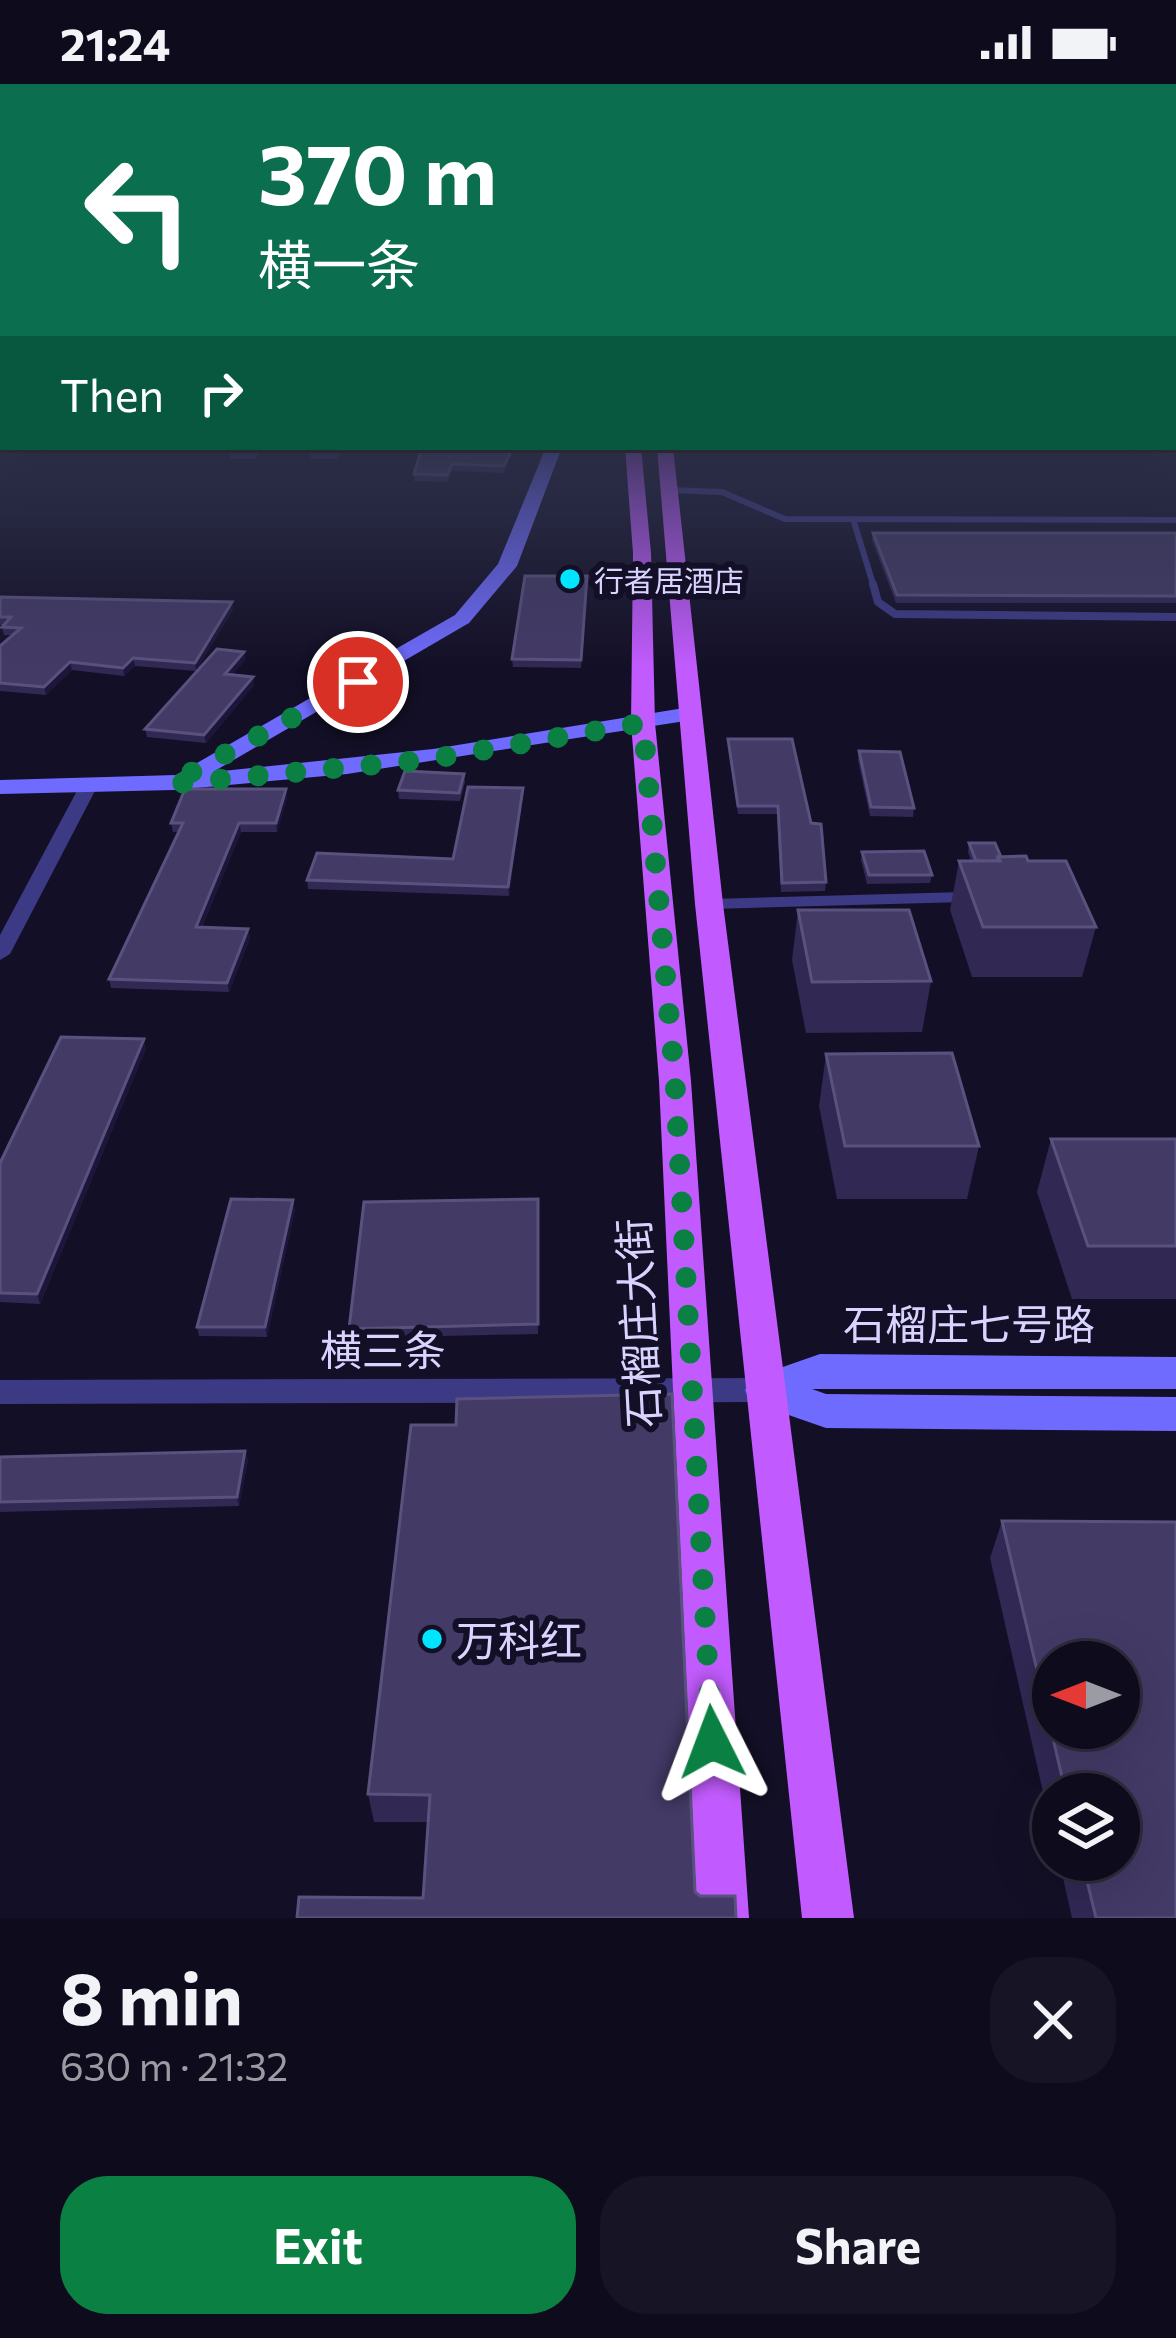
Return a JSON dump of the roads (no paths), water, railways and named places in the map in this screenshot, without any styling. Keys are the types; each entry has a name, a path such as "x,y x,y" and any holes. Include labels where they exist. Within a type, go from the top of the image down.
{"main road":[{"name":"石榴庄大街","path":"637,498 643,723 675,1081 723,1918"},
{"path":"669,498 709,904 828,1918"}],"street":[{"path":"170,784 235,752 462,620 508,566 534,498"},
{"path":"0,787 170,784 425,760 690,714"},
{"path":"0,954 88,788"},
{"name":"石榴庄七号路","path":"765,1390 820,1370 1176,1372"},
{"path":"765,1390 826,1411 1176,1414"},
{"name":"横三条","path":"0,1392 765,1390"}],"lane":[{"path":"735,498 785,519 1175,521"},
{"path":"853,519 878,602 895,614 1176,617"},
{"path":"709,904 971,897"}],"place":[{"name":"行者居酒店","path":"570,579"},
{"name":"万科红","path":"432,1639"}]}
